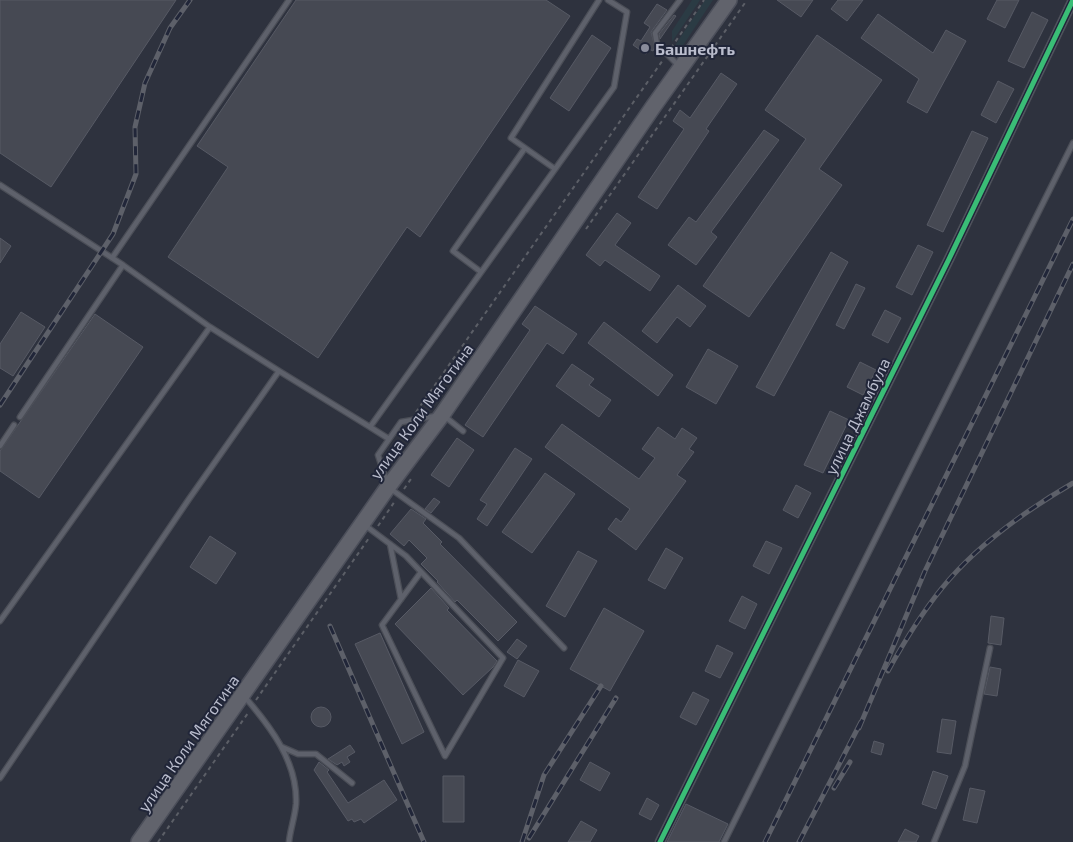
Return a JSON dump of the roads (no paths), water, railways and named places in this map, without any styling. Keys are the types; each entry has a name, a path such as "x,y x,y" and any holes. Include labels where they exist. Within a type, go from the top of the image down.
{"main road":[{"name":"улица Коли Мяготина","path":"139,842 362,523 442,414 729,0"}],"street":[{"name":"улица Джамбула","path":"660,842 949,259 1073,0"}],"lane":[{"path":"112,258 289,0"},
{"path":"555,169 511,138 600,0"},
{"path":"370,427 614,87 627,12 608,0"},
{"path":"680,0 655,33 657,44 681,68"},
{"path":"724,842 1073,143"},
{"path":"481,272 453,251 525,148"},
{"path":"0,185 112,258 210,327 389,440"},
{"path":"20,417 122,266"},
{"path":"0,621 210,327"},
{"path":"0,778 189,499 279,371"},
{"path":"463,431 442,414 401,422 378,455 388,487 459,538 564,648"},
{"path":"0,446 14,425"},
{"path":"362,523 406,556 503,658 445,756 382,625 421,572"},
{"path":"390,544 401,600"},
{"path":"934,842 965,766 990,648"},
{"path":"243,695 264,719 282,747 293,778 296,805 289,842"},
{"path":"282,747 298,754 316,754 352,782"}],"railway":[{"path":"0,405 113,234 136,174 135,127 145,83 170,28 190,0"},
{"path":"765,842 1073,219"},
{"path":"859,728 925,571 1073,264"},
{"path":"888,671 920,618 942,588 970,557 1020,517 1073,483"},
{"path":"330,626 424,842"},
{"path":"522,842 544,775 601,686"},
{"path":"529,838 616,698"},
{"path":"799,842 861,722"},
{"path":"834,788 850,762"}],"place":[{"name":"Башнефть","path":"645,48"}]}
